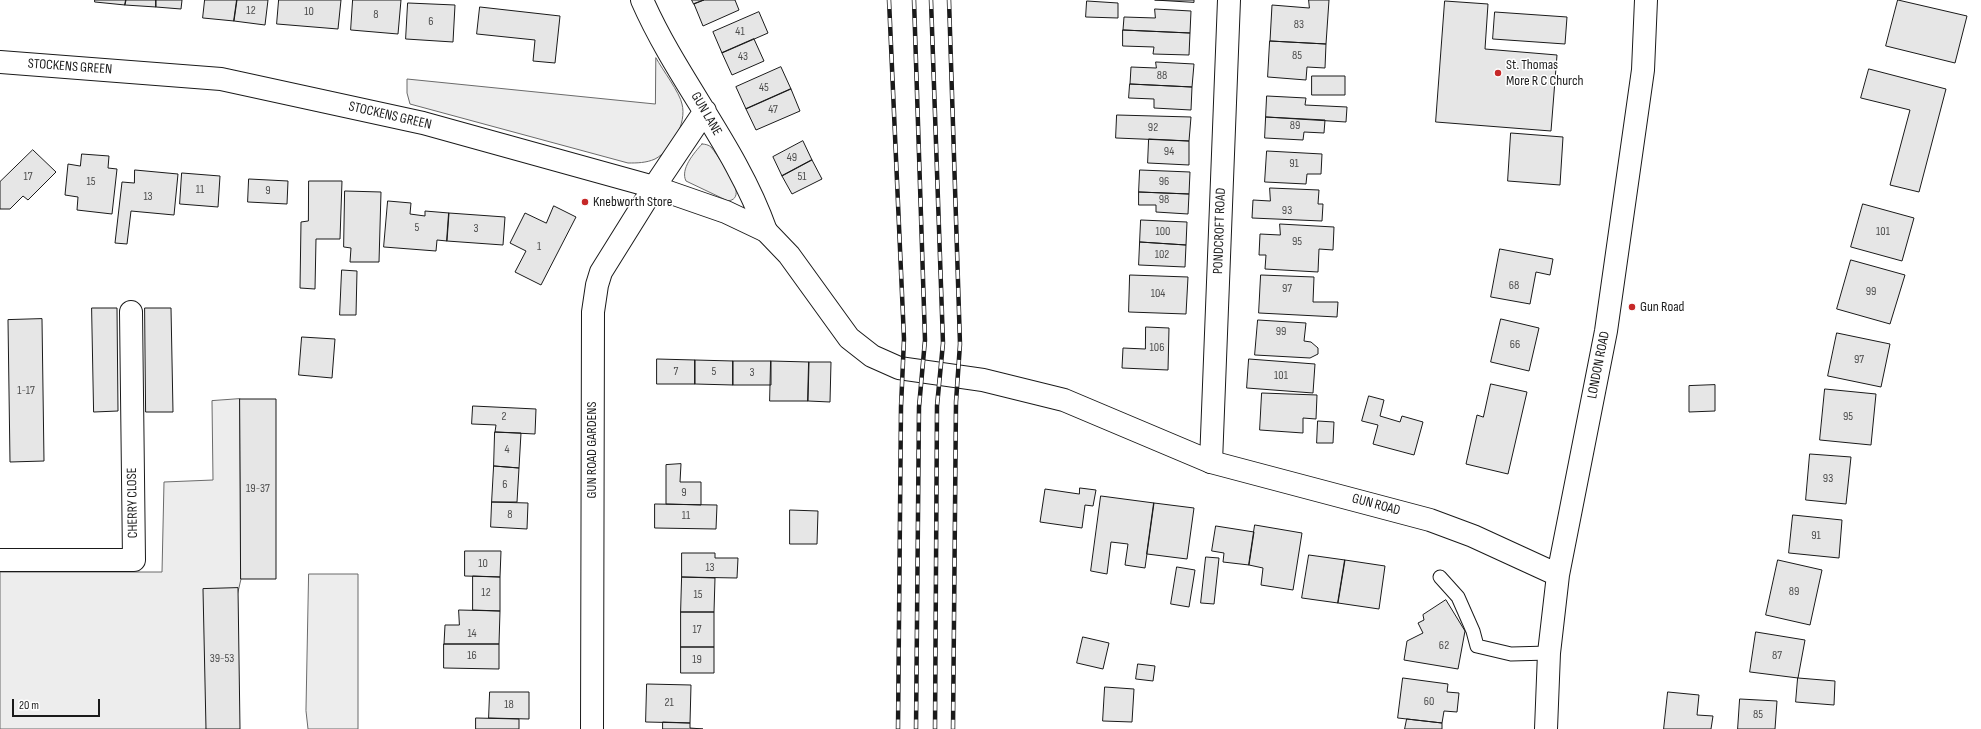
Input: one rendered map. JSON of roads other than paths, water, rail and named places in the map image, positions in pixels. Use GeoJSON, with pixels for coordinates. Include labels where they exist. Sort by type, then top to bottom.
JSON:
{"type":"FeatureCollection","features":[{"type":"Feature","properties":{"kind":"street","name":"GUN LANE"},"geometry":{"type":"LineString","coordinates":[[642,0],[652,24],[705,111],[758,210],[766,231]]}},
{"type":"Feature","properties":{"kind":"street","name":"PONDCROFT ROAD"},"geometry":{"type":"LineString","coordinates":[[1210,462],[1229,0]]}},
{"type":"Feature","properties":{"kind":"street","name":"LONDON ROAD"},"geometry":{"type":"LineString","coordinates":[[1546,729],[1549,653],[1558,575],[1606,331],[1643,70],[1646,0]]}},
{"type":"Feature","properties":{"kind":"street","name":"STOCKENS GREEN"},"geometry":{"type":"LineString","coordinates":[[0,62],[221,79],[423,123],[654,188],[726,212],[766,231]]}},
{"type":"Feature","properties":{"kind":"street","name":"GUN ROAD GARDENS"},"geometry":{"type":"LineString","coordinates":[[592,729],[593,312],[597,285],[601,272],[705,111]]}},
{"type":"Feature","properties":{"kind":"street","name":"GUN ROAD"},"geometry":{"type":"LineString","coordinates":[[766,231],[789,255],[849,338],[886,363],[899,368],[983,380],[1057,398],[1210,462],[1430,520],[1473,536],[1558,575]]}},
{"type":"Feature","properties":{"kind":"street","name":"CHERRY CLOSE"},"geometry":{"type":"LineString","coordinates":[[0,560],[134,560],[131,312]]}},
{"type":"Feature","properties":{"kind":"lane"},"geometry":{"type":"LineString","coordinates":[[1440,577],[1458,598],[1477,646],[1512,654],[1549,653]]}},
{"type":"Feature","properties":{"kind":"railway"},"geometry":{"type":"LineString","coordinates":[[889,0],[904,339],[901,407],[898,729]]}},
{"type":"Feature","properties":{"kind":"railway"},"geometry":{"type":"LineString","coordinates":[[914,0],[925,340],[919,407],[916,729]]}},
{"type":"Feature","properties":{"kind":"railway"},"geometry":{"type":"LineString","coordinates":[[931,0],[943,343],[937,406],[935,729]]}},
{"type":"Feature","properties":{"kind":"railway"},"geometry":{"type":"LineString","coordinates":[[949,0],[960,344],[956,402],[953,729]]}},
{"type":"Feature","properties":{"kind":"place","name":"St. Thomas More R C Church"},"geometry":{"type":"Point","coordinates":[1498,73]}},
{"type":"Feature","properties":{"kind":"place","name":"Knebworth Store"},"geometry":{"type":"Point","coordinates":[585,202]}},
{"type":"Feature","properties":{"kind":"place","name":"Gun Road"},"geometry":{"type":"Point","coordinates":[1632,307]}}]}
